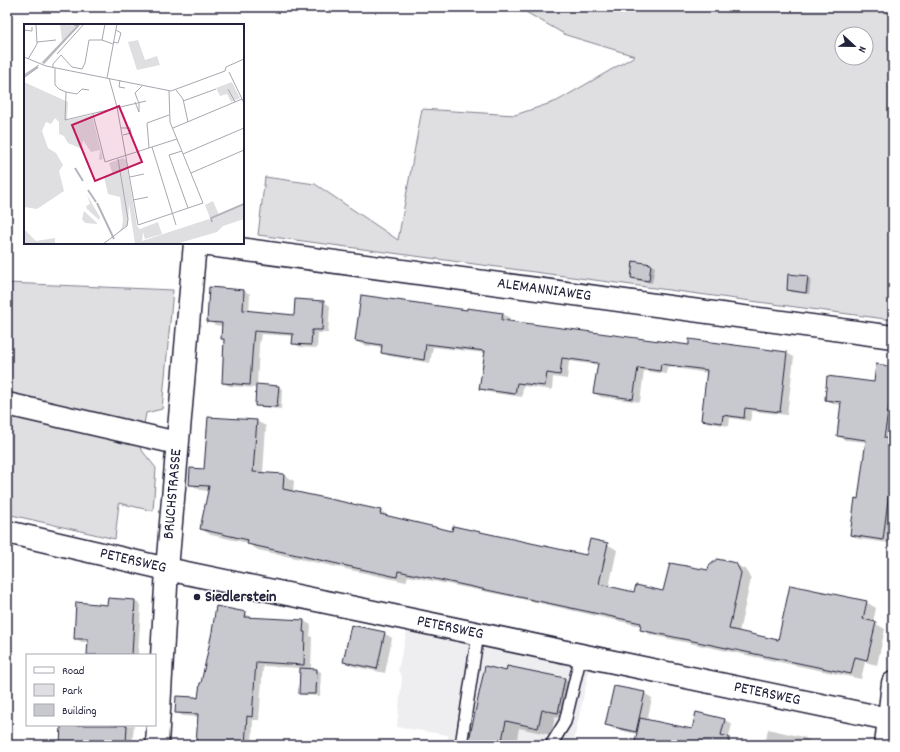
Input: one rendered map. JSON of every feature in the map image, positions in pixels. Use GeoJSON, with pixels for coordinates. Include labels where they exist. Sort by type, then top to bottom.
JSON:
{"type":"FeatureCollection","features":[{"type":"Feature","properties":{"kind":"street","name":"BRUCHSTRASSE"},"geometry":{"type":"LineString","coordinates":[[157,745],[167,569],[195,244]]}},
{"type":"Feature","properties":{"kind":"street","name":"ALEMANNIAWEG"},"geometry":{"type":"LineString","coordinates":[[202,244],[893,337]]}},
{"type":"Feature","properties":{"kind":"street"},"geometry":{"type":"LineString","coordinates":[[7,404],[177,443]]}},
{"type":"Feature","properties":{"kind":"street","name":"PETERSWEG"},"geometry":{"type":"LineString","coordinates":[[7,532],[167,569],[891,720]]}},
{"type":"Feature","properties":{"kind":"street"},"geometry":{"type":"LineString","coordinates":[[886,745],[891,720],[893,683]]}},
{"type":"Feature","properties":{"kind":"lane"},"geometry":{"type":"LineString","coordinates":[[461,745],[478,634]]}},
{"type":"Feature","properties":{"kind":"lane"},"geometry":{"type":"LineString","coordinates":[[551,745],[565,722],[581,656]]}},
{"type":"Feature","properties":{"kind":"shaded area"},"geometry":{"type":"Polygon","coordinates":[[[407,631],[589,670],[573,745],[447,745],[448,735],[397,727],[402,677],[398,670],[407,631]]]}},
{"type":"Feature","properties":{"kind":"green space"},"geometry":{"type":"Polygon","coordinates":[[[517,7],[893,7],[893,320],[258,235],[265,177],[315,184],[398,240],[422,109],[515,115],[557,101],[635,56],[566,35],[517,7]]]}},
{"type":"Feature","properties":{"kind":"green space"},"geometry":{"type":"Polygon","coordinates":[[[7,283],[173,290],[162,409],[146,413],[140,448],[156,468],[153,511],[119,503],[115,539],[7,514],[7,283]]]}},
{"type":"Feature","properties":{"kind":"building"},"geometry":{"type":"Polygon","coordinates":[[[633,261],[651,264],[649,281],[631,278],[633,261]]]}},
{"type":"Feature","properties":{"kind":"building"},"geometry":{"type":"Polygon","coordinates":[[[788,274],[808,276],[806,293],[787,290],[788,274]]]}},
{"type":"Feature","properties":{"kind":"building"},"geometry":{"type":"Polygon","coordinates":[[[209,287],[244,290],[243,310],[294,315],[295,299],[324,301],[322,330],[312,330],[311,345],[292,344],[293,334],[254,331],[250,385],[222,383],[224,339],[221,339],[222,323],[207,322],[209,287]]]}},
{"type":"Feature","properties":{"kind":"building"},"geometry":{"type":"Polygon","coordinates":[[[361,295],[467,310],[467,308],[503,313],[502,320],[689,345],[689,339],[787,352],[780,412],[745,408],[744,418],[723,415],[722,423],[701,420],[707,370],[661,364],[660,371],[638,368],[633,399],[593,393],[598,363],[562,358],[560,375],[547,373],[545,386],[517,383],[515,394],[479,389],[485,351],[426,344],[424,360],[381,353],[382,345],[355,341],[361,295]]]}},
{"type":"Feature","properties":{"kind":"building"},"geometry":{"type":"Polygon","coordinates":[[[876,364],[893,367],[893,395],[891,394],[884,438],[893,439],[893,459],[883,540],[850,535],[855,498],[858,499],[866,440],[837,436],[841,402],[825,400],[827,376],[874,382],[876,364]]]}},
{"type":"Feature","properties":{"kind":"building"},"geometry":{"type":"Polygon","coordinates":[[[256,384],[279,386],[277,407],[255,406],[256,384]]]}},
{"type":"Feature","properties":{"kind":"building"},"geometry":{"type":"Polygon","coordinates":[[[208,417],[257,420],[253,472],[284,474],[283,489],[381,510],[380,514],[452,531],[453,526],[586,555],[590,539],[608,543],[599,584],[634,592],[636,585],[663,591],[670,563],[708,570],[709,566],[717,559],[736,563],[741,573],[729,629],[778,640],[790,585],[867,601],[863,619],[876,622],[867,660],[855,657],[851,674],[640,630],[641,623],[398,571],[397,577],[247,544],[248,540],[200,529],[209,486],[189,485],[190,468],[204,469],[208,417]]]}},
{"type":"Feature","properties":{"kind":"building"},"geometry":{"type":"Polygon","coordinates":[[[108,598],[135,600],[132,654],[87,654],[88,639],[74,639],[76,602],[107,605],[108,598]]]}},
{"type":"Feature","properties":{"kind":"building"},"geometry":{"type":"Polygon","coordinates":[[[216,606],[246,612],[245,617],[304,620],[304,665],[256,662],[252,717],[247,716],[245,745],[196,745],[198,714],[175,713],[176,696],[198,698],[216,606]]]}},
{"type":"Feature","properties":{"kind":"building"},"geometry":{"type":"Polygon","coordinates":[[[351,625],[385,632],[377,669],[343,662],[351,625]]]}},
{"type":"Feature","properties":{"kind":"building"},"geometry":{"type":"Polygon","coordinates":[[[485,666],[506,671],[507,666],[565,678],[558,713],[542,710],[538,728],[506,721],[501,745],[468,745],[485,666]]]}},
{"type":"Feature","properties":{"kind":"building"},"geometry":{"type":"Polygon","coordinates":[[[300,668],[317,669],[316,694],[299,694],[300,668]]]}},
{"type":"Feature","properties":{"kind":"building"},"geometry":{"type":"Polygon","coordinates":[[[614,686],[645,692],[636,732],[605,725],[614,686]]]}},
{"type":"Feature","properties":{"kind":"building"},"geometry":{"type":"Polygon","coordinates":[[[696,712],[725,719],[721,735],[729,737],[729,745],[649,745],[635,742],[640,718],[692,729],[696,712]]]}},
{"type":"Feature","properties":{"kind":"building"},"geometry":{"type":"Polygon","coordinates":[[[61,726],[127,726],[126,745],[60,745],[61,726]]]}},
{"type":"Feature","properties":{"kind":"place","name":"Siedlerstein"},"geometry":{"type":"Point","coordinates":[197,597]}}]}
